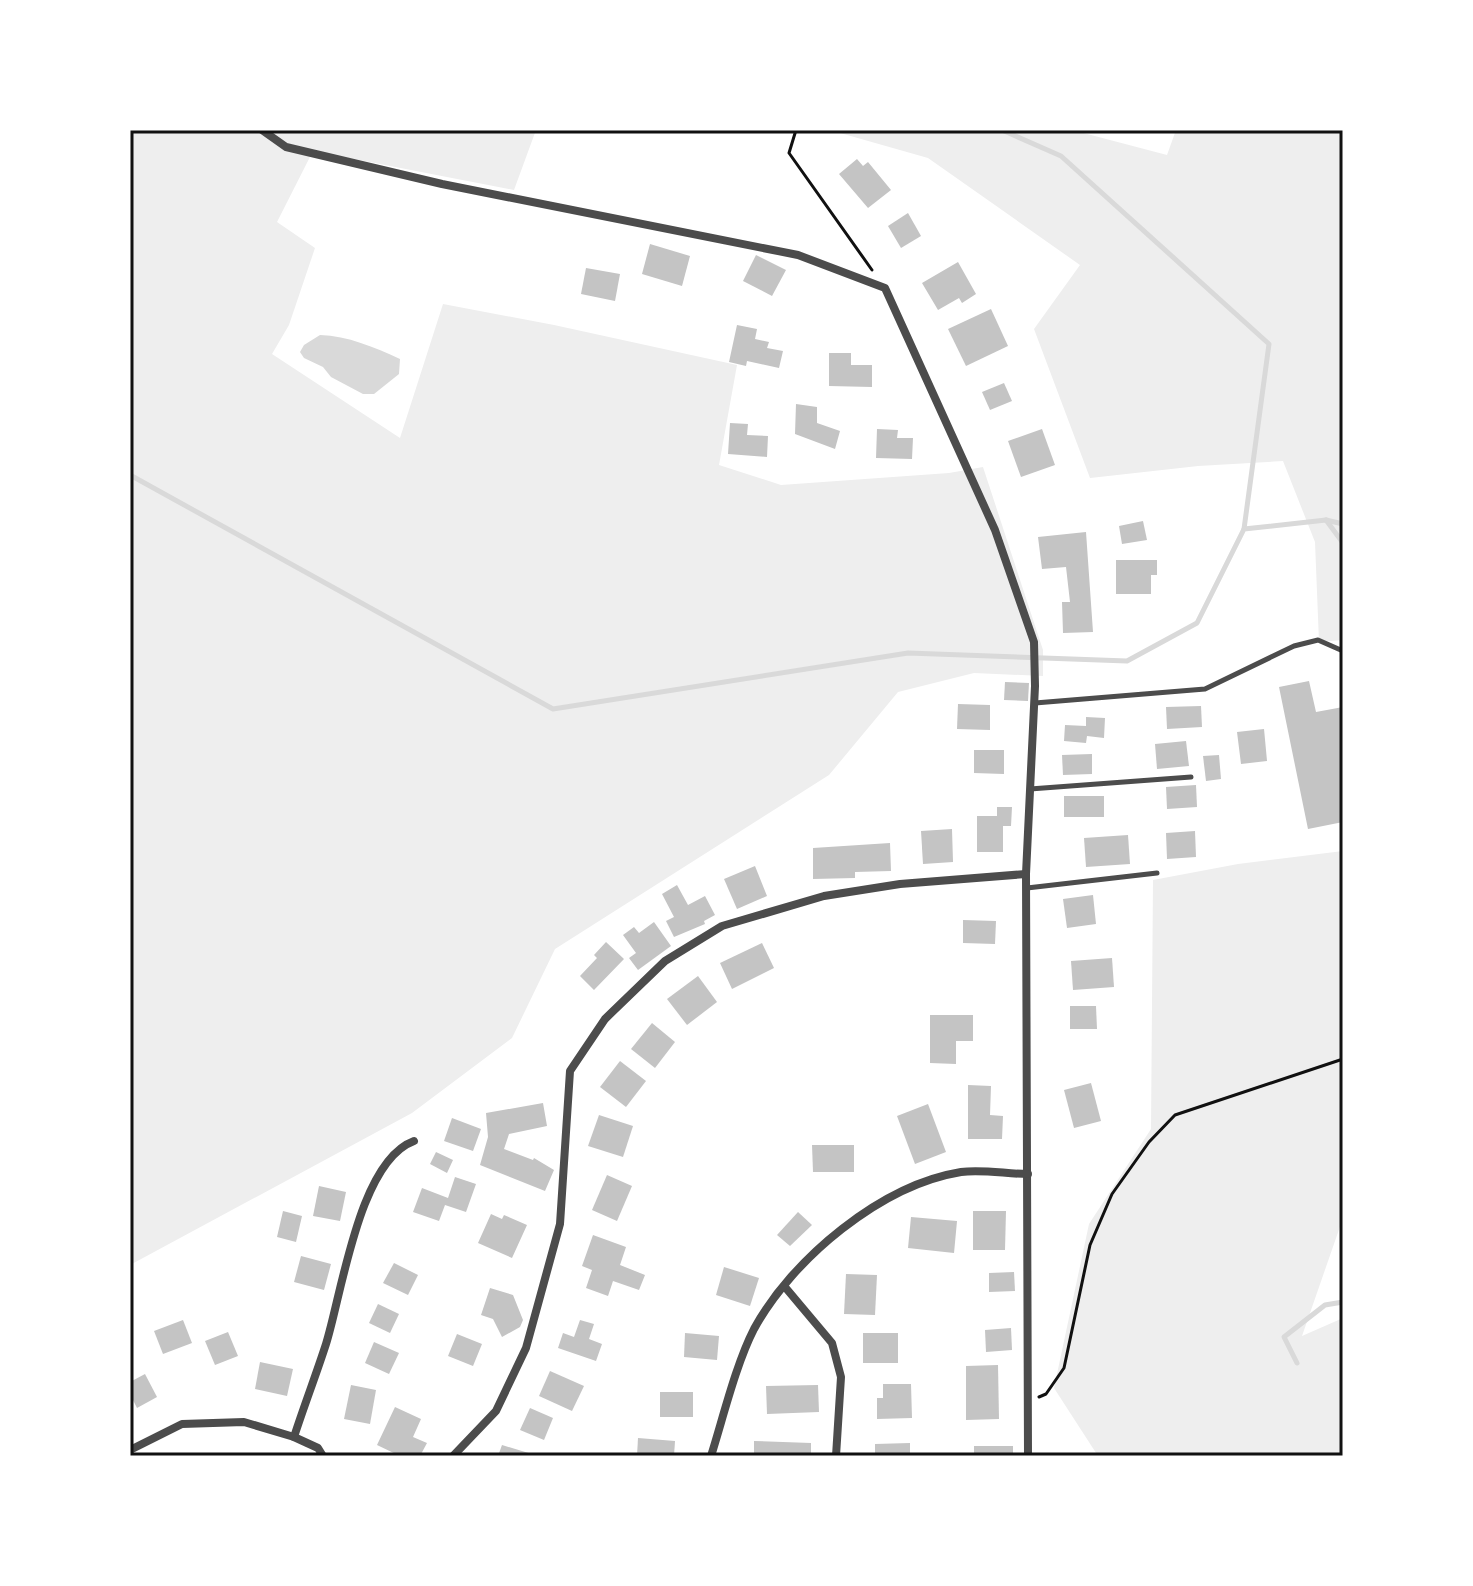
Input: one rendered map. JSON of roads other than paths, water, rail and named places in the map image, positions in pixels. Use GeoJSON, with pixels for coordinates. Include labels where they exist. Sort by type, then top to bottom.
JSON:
{"type":"FeatureCollection","features":[{"type":"Feature","properties":{"kind":"street"},"geometry":{"type":"LineString","coordinates":[[262,130],[286,147],[442,184],[798,255],[885,288],[995,530],[1034,642],[1035,703],[1026,874],[1028,1456]]}},
{"type":"Feature","properties":{"kind":"street"},"geometry":{"type":"LineString","coordinates":[[453,1456],[496,1411],[526,1348],[560,1224],[570,1071],[605,1019],[665,961],[722,926],[824,896],[900,884],[1026,874]]}},
{"type":"Feature","properties":{"kind":"street"},"geometry":{"type":"LineString","coordinates":[[294,1437],[327,1343],[360,1215],[383,1167],[405,1145],[414,1141]]}},
{"type":"Feature","properties":{"kind":"street"},"geometry":{"type":"LineString","coordinates":[[711,1456],[754,1330],[818,1246],[899,1191],[962,1172],[1028,1174]]}},
{"type":"Feature","properties":{"kind":"street"},"geometry":{"type":"LineString","coordinates":[[785,1287],[832,1343],[841,1377],[836,1456]]}},
{"type":"Feature","properties":{"kind":"street"},"geometry":{"type":"LineString","coordinates":[[130,1450],[182,1424],[244,1422],[294,1437],[318,1448],[323,1456]]}},
{"type":"Feature","properties":{"kind":"lane"},"geometry":{"type":"LineString","coordinates":[[1035,703],[1205,689],[1294,646],[1318,640],[1343,651]]}},
{"type":"Feature","properties":{"kind":"lane"},"geometry":{"type":"LineString","coordinates":[[1030,789],[1191,777]]}},
{"type":"Feature","properties":{"kind":"lane"},"geometry":{"type":"LineString","coordinates":[[1027,888],[1157,873]]}},
{"type":"Feature","properties":{"kind":"waterway"},"geometry":{"type":"LineString","coordinates":[[1002,130],[1061,156],[1269,344],[1244,529]]}},
{"type":"Feature","properties":{"kind":"waterway"},"geometry":{"type":"LineString","coordinates":[[130,475],[553,709],[908,653],[1127,661],[1197,623],[1244,529],[1326,520],[1343,524]]}},
{"type":"Feature","properties":{"kind":"waterway"},"geometry":{"type":"LineString","coordinates":[[1326,520],[1343,543]]}},
{"type":"Feature","properties":{"kind":"waterway"},"geometry":{"type":"LineString","coordinates":[[1297,1363],[1284,1337],[1325,1305],[1343,1302]]}}]}
